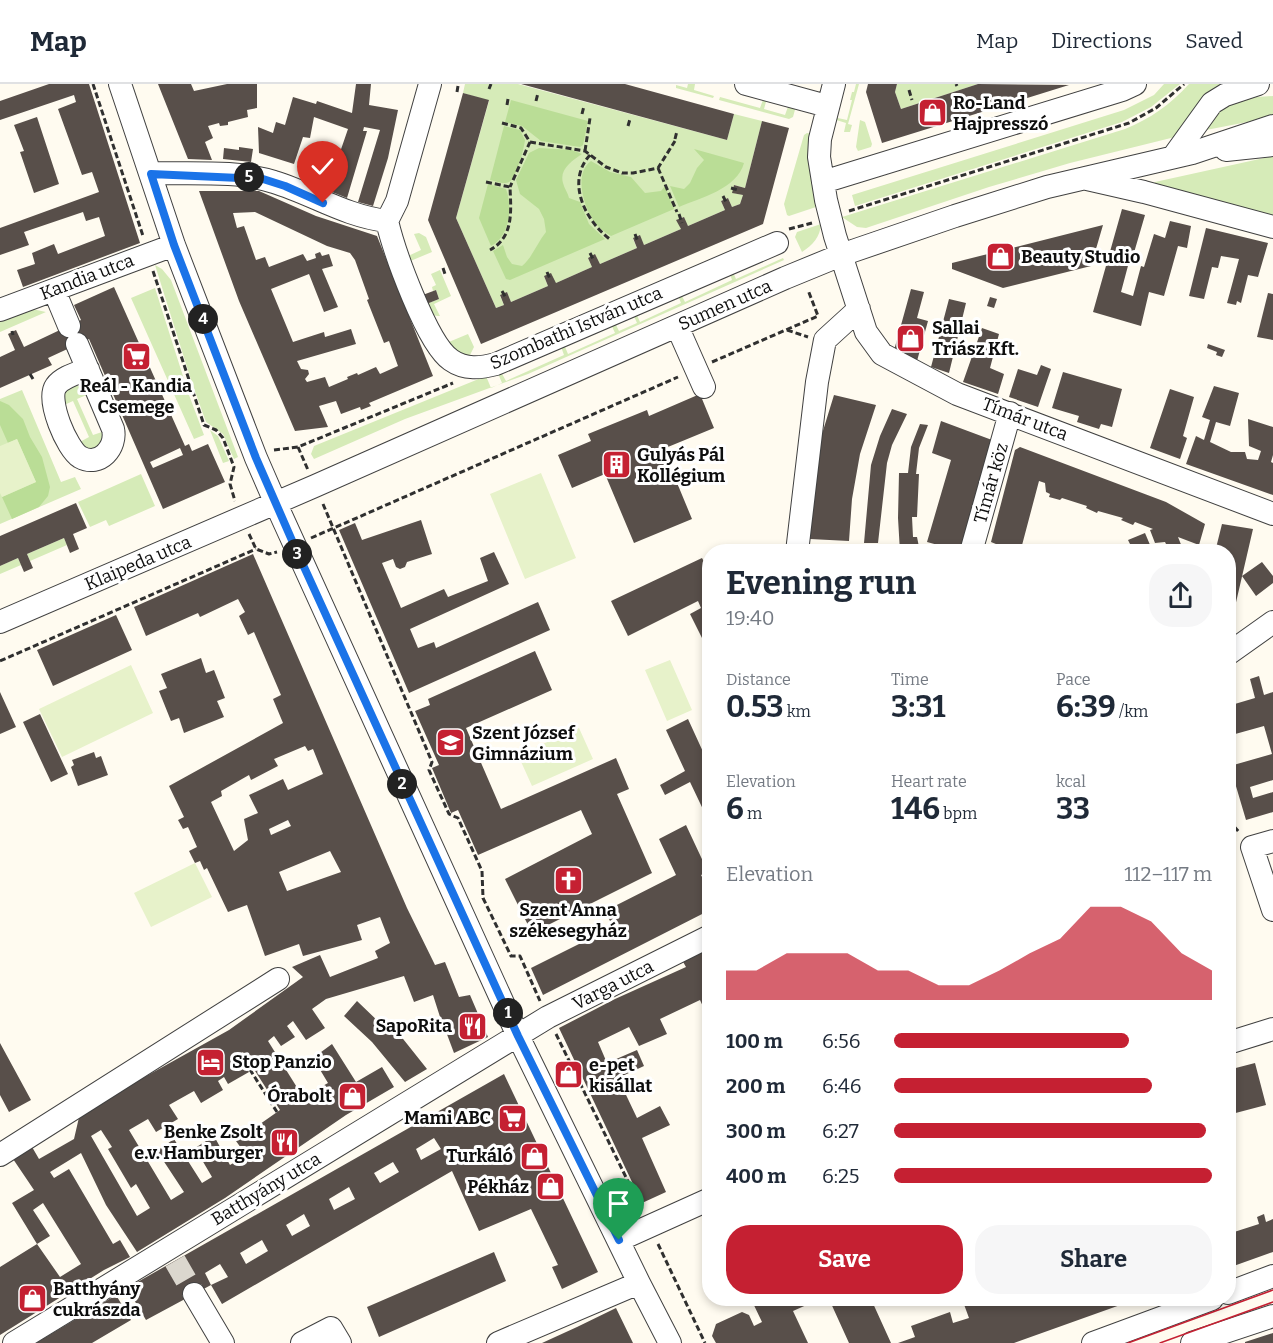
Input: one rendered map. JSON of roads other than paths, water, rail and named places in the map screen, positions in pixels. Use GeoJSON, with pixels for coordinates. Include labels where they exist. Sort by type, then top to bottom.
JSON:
{"type":"FeatureCollection","features":[{"type":"Feature","properties":{"kind":"street"},"geometry":{"type":"LineString","coordinates":[[120,84],[174,245],[276,504],[518,1036],[670,1343]]}},
{"type":"Feature","properties":{"kind":"street"},"geometry":{"type":"LineString","coordinates":[[151,174],[263,179],[334,207],[371,219],[387,221],[397,201],[430,84]]}},
{"type":"Feature","properties":{"kind":"street"},"geometry":{"type":"LineString","coordinates":[[746,84],[828,106]]}},
{"type":"Feature","properties":{"kind":"street","name":"Tímár utca"},"geometry":{"type":"LineString","coordinates":[[834,84],[820,139],[819,157],[823,183],[841,255],[866,332],[882,354],[957,394],[1273,513]]}},
{"type":"Feature","properties":{"kind":"street"},"geometry":{"type":"LineString","coordinates":[[823,183],[1135,84]]}},
{"type":"Feature","properties":{"kind":"street"},"geometry":{"type":"LineString","coordinates":[[1183,155],[1212,104],[1225,95],[1258,84]]}},
{"type":"Feature","properties":{"kind":"street","name":"Sumen utca"},"geometry":{"type":"LineString","coordinates":[[276,504],[841,255],[955,216],[1082,178],[1183,155],[1273,126]]}},
{"type":"Feature","properties":{"kind":"street","name":"Sumen utca"},"geometry":{"type":"LineString","coordinates":[[1183,155],[1273,145]]}},
{"type":"Feature","properties":{"kind":"street"},"geometry":{"type":"LineString","coordinates":[[1082,178],[1144,192],[1273,227]]}},
{"type":"Feature","properties":{"kind":"street","name":"Szombathi István utca"},"geometry":{"type":"LineString","coordinates":[[387,221],[431,337],[440,351],[451,360],[468,367],[496,364],[782,236]]}},
{"type":"Feature","properties":{"kind":"street","name":"Kandia utca"},"geometry":{"type":"LineString","coordinates":[[0,310],[174,245]]}},
{"type":"Feature","properties":{"kind":"street"},"geometry":{"type":"LineString","coordinates":[[54,290],[88,369]]}},
{"type":"Feature","properties":{"kind":"street"},"geometry":{"type":"LineString","coordinates":[[798,544],[817,382],[825,340],[859,309]]}},
{"type":"Feature","properties":{"kind":"street"},"geometry":{"type":"LineString","coordinates":[[677,326],[700,378]]}},
{"type":"Feature","properties":{"kind":"street","name":"Tímár köz"},"geometry":{"type":"LineString","coordinates":[[973,544],[1010,413]]}},
{"type":"Feature","properties":{"kind":"street","name":"Klaipeda utca"},"geometry":{"type":"LineString","coordinates":[[0,622],[276,504]]}},
{"type":"Feature","properties":{"kind":"street"},"geometry":{"type":"LineString","coordinates":[[1236,648],[1273,622]]}},
{"type":"Feature","properties":{"kind":"street"},"geometry":{"type":"LineString","coordinates":[[1262,844],[1273,910]]}},
{"type":"Feature","properties":{"kind":"street","name":"Varga utca"},"geometry":{"type":"LineString","coordinates":[[518,1036],[548,1017],[702,940]]}},
{"type":"Feature","properties":{"kind":"street"},"geometry":{"type":"LineString","coordinates":[[0,1155],[278,979]]}},
{"type":"Feature","properties":{"kind":"street"},"geometry":{"type":"LineString","coordinates":[[1236,1041],[1273,1029]]}},
{"type":"Feature","properties":{"kind":"street","name":"Batthyány utca"},"geometry":{"type":"LineString","coordinates":[[14,1343],[171,1255],[518,1036]]}},
{"type":"Feature","properties":{"kind":"street"},"geometry":{"type":"LineString","coordinates":[[619,1240],[702,1203]]}},
{"type":"Feature","properties":{"kind":"street"},"geometry":{"type":"LineString","coordinates":[[1236,1290],[1273,1276]]}},
{"type":"Feature","properties":{"kind":"street"},"geometry":{"type":"LineString","coordinates":[[498,1343],[639,1283]]}},
{"type":"Feature","properties":{"kind":"street"},"geometry":{"type":"LineString","coordinates":[[194,1294],[223,1343]]}},
{"type":"Feature","properties":{"kind":"street"},"geometry":{"type":"LineString","coordinates":[[1093,1343],[1193,1306]]}},
{"type":"Feature","properties":{"kind":"street"},"geometry":{"type":"LineString","coordinates":[[1192,1343],[1273,1316]]}},
{"type":"Feature","properties":{"kind":"street"},"geometry":{"type":"LineString","coordinates":[[302,1343],[331,1328],[340,1343]]}},
{"type":"Feature","properties":{"kind":"tunnel"},"geometry":{"type":"LineString","coordinates":[[175,1261],[194,1294]]}},
{"type":"Feature","properties":{"kind":"tram line"},"geometry":{"type":"LineString","coordinates":[[1236,1304],[1273,1290]]}},
{"type":"Feature","properties":{"kind":"tram line"},"geometry":{"type":"LineString","coordinates":[[1160,1343],[1273,1302]]}},
{"type":"Feature","properties":{"kind":"tram line"},"geometry":{"type":"LineString","coordinates":[[1128,1343],[1229,1306]]}},
{"type":"Feature","properties":{"kind":"place","name":"Ro-Land Hajpresszó"},"geometry":{"type":"Point","coordinates":[932,113]}},
{"type":"Feature","properties":{"kind":"place","name":"Beauty Studio"},"geometry":{"type":"Point","coordinates":[1000,257]}},
{"type":"Feature","properties":{"kind":"place","name":"Sallai Triász Kft."},"geometry":{"type":"Point","coordinates":[911,338]}},
{"type":"Feature","properties":{"kind":"place","name":"Reál - Kandia Csemege"},"geometry":{"type":"Point","coordinates":[136,357]}},
{"type":"Feature","properties":{"kind":"place","name":"Gulyás Pál Kollégium"},"geometry":{"type":"Point","coordinates":[616,465]}},
{"type":"Feature","properties":{"kind":"place","name":"Szent József Gimnázium"},"geometry":{"type":"Point","coordinates":[451,743]}},
{"type":"Feature","properties":{"kind":"place","name":"Szent Anna székesegyház"},"geometry":{"type":"Point","coordinates":[568,881]}},
{"type":"Feature","properties":{"kind":"place","name":"SapoRita"},"geometry":{"type":"Point","coordinates":[473,1026]}},
{"type":"Feature","properties":{"kind":"place","name":"Stop Panzio"},"geometry":{"type":"Point","coordinates":[211,1062]}},
{"type":"Feature","properties":{"kind":"place","name":"e-pet kisállat"},"geometry":{"type":"Point","coordinates":[568,1075]}},
{"type":"Feature","properties":{"kind":"place","name":"Órabolt"},"geometry":{"type":"Point","coordinates":[353,1096]}},
{"type":"Feature","properties":{"kind":"place","name":"Mami ABC"},"geometry":{"type":"Point","coordinates":[512,1118]}},
{"type":"Feature","properties":{"kind":"place","name":"Benke Zsolt e.v. Hamburger"},"geometry":{"type":"Point","coordinates":[284,1142]}},
{"type":"Feature","properties":{"kind":"place","name":"Turkáló"},"geometry":{"type":"Point","coordinates":[534,1156]}},
{"type":"Feature","properties":{"kind":"place","name":"Pékház"},"geometry":{"type":"Point","coordinates":[550,1187]}},
{"type":"Feature","properties":{"kind":"place","name":"Batthyány cukrászda"},"geometry":{"type":"Point","coordinates":[32,1299]}}]}
